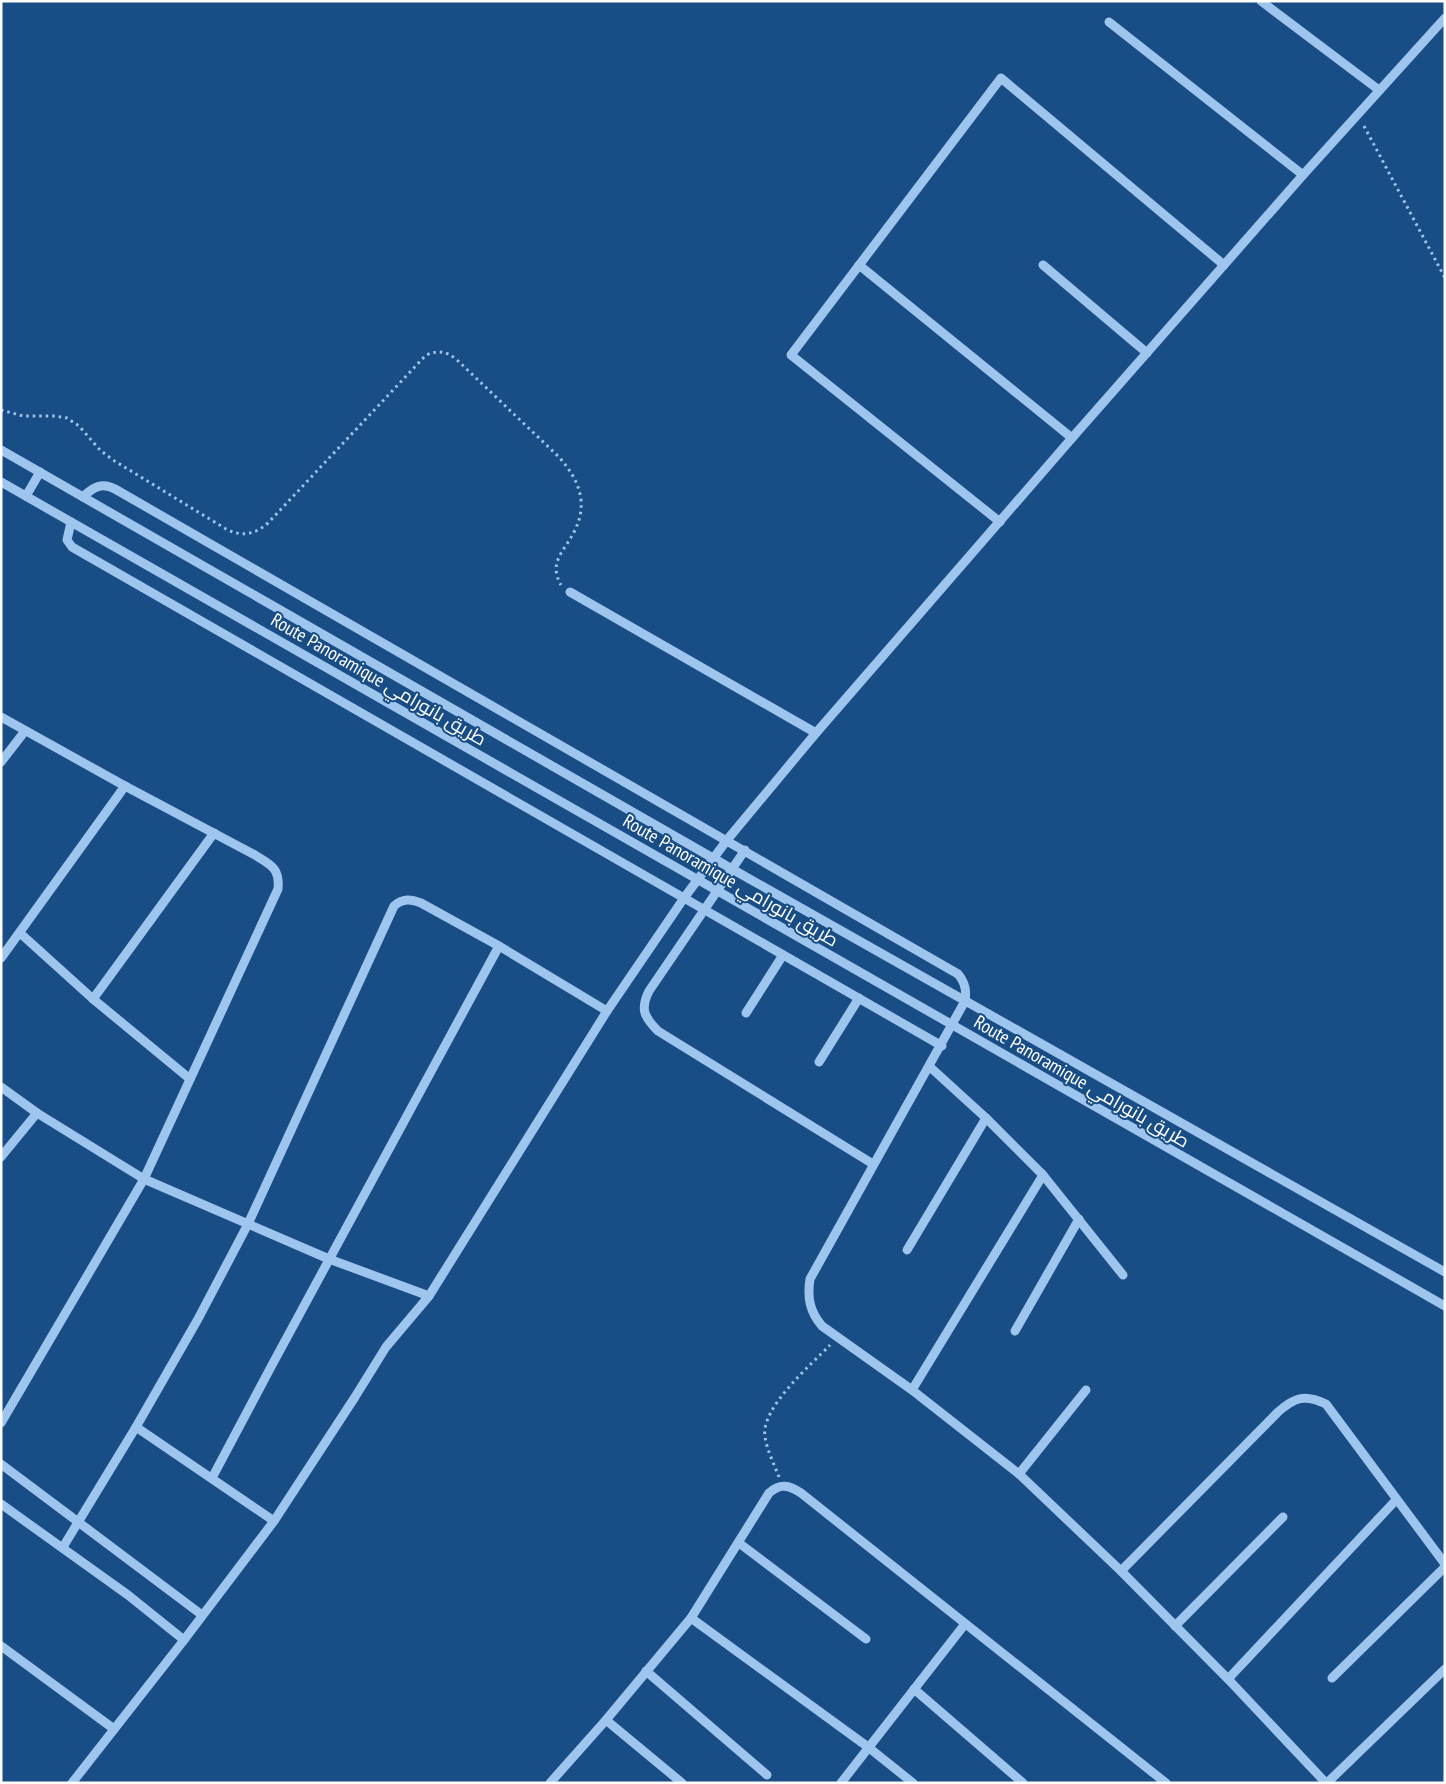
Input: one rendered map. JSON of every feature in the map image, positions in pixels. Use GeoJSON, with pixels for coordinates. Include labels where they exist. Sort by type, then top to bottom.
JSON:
{"type":"FeatureCollection","features":[{"type":"Feature","properties":{"kind":"street"},"geometry":{"type":"LineString","coordinates":[[1261,1],[1378,90]]}},
{"type":"Feature","properties":{"kind":"street"},"geometry":{"type":"LineString","coordinates":[[72,1783],[274,1521],[356,1398],[386,1348],[428,1296],[607,1011],[684,898],[727,840],[816,733],[1072,438],[1378,90],[1445,18]]}},
{"type":"Feature","properties":{"kind":"street"},"geometry":{"type":"LineString","coordinates":[[1109,22],[1303,175]]}},
{"type":"Feature","properties":{"kind":"street"},"geometry":{"type":"LineString","coordinates":[[1000,522],[791,354],[1001,78],[1224,265]]}},
{"type":"Feature","properties":{"kind":"street"},"geometry":{"type":"LineString","coordinates":[[859,265],[1072,438]]}},
{"type":"Feature","properties":{"kind":"street"},"geometry":{"type":"LineString","coordinates":[[1043,265],[1147,353]]}},
{"type":"Feature","properties":{"kind":"street","name":"Route Panoramique طريق بانورامي"},"geometry":{"type":"LineString","coordinates":[[1,450],[732,869],[1445,1272]]}},
{"type":"Feature","properties":{"kind":"street"},"geometry":{"type":"LineString","coordinates":[[26,496],[40,472]]}},
{"type":"Feature","properties":{"kind":"street","name":"Route Panoramique طريق بانورامي"},"geometry":{"type":"LineString","coordinates":[[1,482],[1445,1306]]}},
{"type":"Feature","properties":{"kind":"street"},"geometry":{"type":"LineString","coordinates":[[82,497],[96,486],[103,485],[115,489],[953,970],[962,978],[964,983],[965,1001],[942,1046],[873,1164],[810,1279],[808,1291],[815,1318],[822,1326],[912,1390],[1019,1474],[1121,1571],[1228,1679],[1326,1783],[1445,1669]]}},
{"type":"Feature","properties":{"kind":"street"},"geometry":{"type":"LineString","coordinates":[[70,522],[67,540],[72,547],[942,1046]]}},
{"type":"Feature","properties":{"kind":"street"},"geometry":{"type":"LineString","coordinates":[[570,592],[816,733]]}},
{"type":"Feature","properties":{"kind":"street"},"geometry":{"type":"LineString","coordinates":[[1,717],[255,855],[272,866],[278,874],[279,880],[278,889],[144,1179],[1,1423]]}},
{"type":"Feature","properties":{"kind":"street"},"geometry":{"type":"LineString","coordinates":[[1,762],[25,731]]}},
{"type":"Feature","properties":{"kind":"street"},"geometry":{"type":"LineString","coordinates":[[1,958],[125,786]]}},
{"type":"Feature","properties":{"kind":"street"},"geometry":{"type":"LineString","coordinates":[[93,999],[214,833]]}},
{"type":"Feature","properties":{"kind":"street"},"geometry":{"type":"LineString","coordinates":[[745,850],[646,996],[644,1014],[658,1031],[873,1164]]}},
{"type":"Feature","properties":{"kind":"street"},"geometry":{"type":"LineString","coordinates":[[63,1547],[136,1427],[198,1319],[248,1224],[394,906],[405,900],[421,903],[499,946],[607,1011]]}},
{"type":"Feature","properties":{"kind":"street"},"geometry":{"type":"LineString","coordinates":[[20,933],[93,999],[190,1079]]}},
{"type":"Feature","properties":{"kind":"street"},"geometry":{"type":"LineString","coordinates":[[212,1478],[499,946]]}},
{"type":"Feature","properties":{"kind":"street"},"geometry":{"type":"LineString","coordinates":[[746,1013],[783,955]]}},
{"type":"Feature","properties":{"kind":"street"},"geometry":{"type":"LineString","coordinates":[[819,1062],[858,998]]}},
{"type":"Feature","properties":{"kind":"street"},"geometry":{"type":"LineString","coordinates":[[930,1067],[986,1118],[1043,1175],[1123,1275]]}},
{"type":"Feature","properties":{"kind":"street"},"geometry":{"type":"LineString","coordinates":[[1,1087],[37,1113],[144,1179],[329,1259],[428,1296]]}},
{"type":"Feature","properties":{"kind":"street"},"geometry":{"type":"LineString","coordinates":[[1,1157],[37,1113]]}},
{"type":"Feature","properties":{"kind":"street"},"geometry":{"type":"LineString","coordinates":[[907,1250],[986,1118]]}},
{"type":"Feature","properties":{"kind":"street"},"geometry":{"type":"LineString","coordinates":[[912,1390],[1043,1175]]}},
{"type":"Feature","properties":{"kind":"street"},"geometry":{"type":"LineString","coordinates":[[1014,1331],[1079,1219]]}},
{"type":"Feature","properties":{"kind":"street"},"geometry":{"type":"LineString","coordinates":[[1019,1474],[1086,1390]]}},
{"type":"Feature","properties":{"kind":"street"},"geometry":{"type":"LineString","coordinates":[[1121,1571],[1288,1403],[1300,1398],[1314,1398],[1326,1404],[1445,1566],[1332,1678]]}},
{"type":"Feature","properties":{"kind":"street"},"geometry":{"type":"LineString","coordinates":[[136,1427],[274,1521]]}},
{"type":"Feature","properties":{"kind":"street"},"geometry":{"type":"LineString","coordinates":[[1,1464],[202,1615]]}},
{"type":"Feature","properties":{"kind":"street"},"geometry":{"type":"LineString","coordinates":[[550,1783],[606,1720],[690,1618],[769,1493],[774,1488],[783,1485],[792,1487],[802,1493],[1159,1781]]}},
{"type":"Feature","properties":{"kind":"street"},"geometry":{"type":"LineString","coordinates":[[1228,1679],[1396,1500]]}},
{"type":"Feature","properties":{"kind":"street"},"geometry":{"type":"LineString","coordinates":[[1,1504],[128,1595],[184,1640]]}},
{"type":"Feature","properties":{"kind":"street"},"geometry":{"type":"LineString","coordinates":[[1175,1626],[1284,1517]]}},
{"type":"Feature","properties":{"kind":"street"},"geometry":{"type":"LineString","coordinates":[[739,1543],[866,1639]]}},
{"type":"Feature","properties":{"kind":"street"},"geometry":{"type":"LineString","coordinates":[[690,1618],[913,1783]]}},
{"type":"Feature","properties":{"kind":"street"},"geometry":{"type":"LineString","coordinates":[[841,1783],[965,1624]]}},
{"type":"Feature","properties":{"kind":"street"},"geometry":{"type":"LineString","coordinates":[[2,1647],[114,1729]]}},
{"type":"Feature","properties":{"kind":"street"},"geometry":{"type":"LineString","coordinates":[[646,1671],[768,1775]]}},
{"type":"Feature","properties":{"kind":"street"},"geometry":{"type":"LineString","coordinates":[[914,1689],[1023,1783]]}},
{"type":"Feature","properties":{"kind":"street"},"geometry":{"type":"LineString","coordinates":[[606,1720],[682,1783]]}},
{"type":"Feature","properties":{"kind":"path"},"geometry":{"type":"LineString","coordinates":[[1357,114],[1445,278]]}},
{"type":"Feature","properties":{"kind":"path"},"geometry":{"type":"LineString","coordinates":[[1,410],[23,416],[67,418],[78,426],[100,450],[113,460],[226,529],[236,534],[248,535],[259,531],[268,523],[426,355],[442,351],[450,354],[559,457],[569,468],[578,483],[581,500],[579,517],[575,531],[556,566],[556,576],[561,585],[570,592]]}},
{"type":"Feature","properties":{"kind":"path"},"geometry":{"type":"LineString","coordinates":[[783,1485],[764,1435],[770,1412],[779,1398],[838,1337]]}}]}
